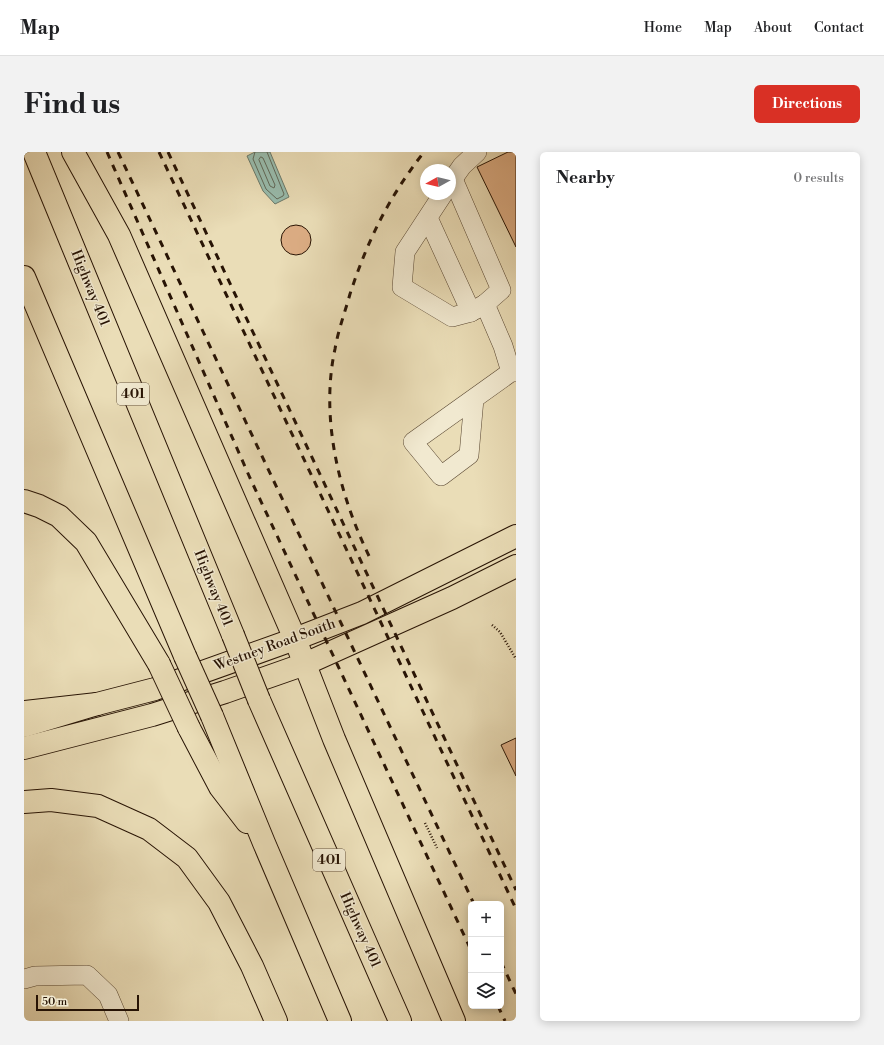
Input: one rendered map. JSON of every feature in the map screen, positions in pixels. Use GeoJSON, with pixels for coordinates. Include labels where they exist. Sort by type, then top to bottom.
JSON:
{"type":"FeatureCollection","features":[{"type":"Feature","properties":{"kind":"main road","name":"Highway 401"},"geometry":{"type":"LineString","coordinates":[[34,152],[259,700],[400,1021]]}},
{"type":"Feature","properties":{"kind":"main road"},"geometry":{"type":"LineString","coordinates":[[73,152],[119,235],[295,639],[334,739],[454,1021]]}},
{"type":"Feature","properties":{"kind":"main road"},"geometry":{"type":"LineString","coordinates":[[24,277],[212,716],[340,1021]]}},
{"type":"Feature","properties":{"kind":"main road"},"geometry":{"type":"LineString","coordinates":[[24,501],[39,506],[59,516],[86,542],[159,664],[189,728],[220,787],[264,843]]}},
{"type":"Feature","properties":{"kind":"main road","name":"Westney Road South"},"geometry":{"type":"LineString","coordinates":[[24,726],[96,704],[155,689],[295,639],[362,613],[516,536]]}},
{"type":"Feature","properties":{"kind":"main road","name":"Westney Road South"},"geometry":{"type":"LineString","coordinates":[[24,748],[159,713],[305,664],[452,598],[516,566]]}},
{"type":"Feature","properties":{"kind":"main road"},"geometry":{"type":"LineString","coordinates":[[24,712],[96,704]]}},
{"type":"Feature","properties":{"kind":"main road"},"geometry":{"type":"LineString","coordinates":[[24,802],[51,800],[98,806],[149,829],[187,858],[219,902],[252,966],[276,1021]]}},
{"type":"Feature","properties":{"kind":"street"},"geometry":{"type":"LineString","coordinates":[[456,175],[462,166],[477,152]]}},
{"type":"Feature","properties":{"kind":"street"},"geometry":{"type":"LineString","coordinates":[[439,200],[405,252],[402,287],[452,317],[478,308],[501,290],[456,199]]}},
{"type":"Feature","properties":{"kind":"street"},"geometry":{"type":"LineString","coordinates":[[428,218],[478,308],[503,346],[514,372],[474,399]]}},
{"type":"Feature","properties":{"kind":"street"},"geometry":{"type":"LineString","coordinates":[[24,979],[35,976],[87,975],[108,995],[119,1021]]}},
{"type":"Feature","properties":{"kind":"path"},"geometry":{"type":"LineString","coordinates":[[492,625],[500,632],[516,659]]}},
{"type":"Feature","properties":{"kind":"path"},"geometry":{"type":"LineString","coordinates":[[425,823],[437,848]]}},
{"type":"Feature","properties":{"kind":"water"},"geometry":{"type":"Polygon","coordinates":[[[255,152],[270,152],[289,197],[275,204],[263,191],[247,156],[255,152]]]}},
{"type":"Feature","properties":{"kind":"building"},"geometry":{"type":"Polygon","coordinates":[[[508,152],[516,152],[516,247],[477,167],[508,152]]]}},
{"type":"Feature","properties":{"kind":"building"},"geometry":{"type":"Polygon","coordinates":[[[296,225],[307,229],[311,240],[307,251],[296,255],[285,251],[281,240],[285,229],[296,225]]]}},
{"type":"Feature","properties":{"kind":"building"},"geometry":{"type":"Polygon","coordinates":[[[516,738],[516,776],[501,745],[516,738]]]}},
{"type":"Feature","properties":{"kind":"railway"},"geometry":{"type":"LineString","coordinates":[[107,152],[250,478],[468,944]]}},
{"type":"Feature","properties":{"kind":"railway"},"geometry":{"type":"LineString","coordinates":[[118,152],[473,901]]}},
{"type":"Feature","properties":{"kind":"railway"},"geometry":{"type":"LineString","coordinates":[[159,152],[516,909]]}},
{"type":"Feature","properties":{"kind":"railway"},"geometry":{"type":"LineString","coordinates":[[168,152],[516,890]]}},
{"type":"Feature","properties":{"kind":"railway"},"geometry":{"type":"LineString","coordinates":[[369,556],[349,507],[335,455],[331,428],[331,375],[340,328],[364,255],[390,202],[400,185],[424,152]]}},
{"type":"Feature","properties":{"kind":"railway"},"geometry":{"type":"LineString","coordinates":[[504,968],[516,994]]}},
{"type":"Feature","properties":{"kind":"railway"},"geometry":{"type":"LineString","coordinates":[[499,1009],[505,1021]]}}]}
